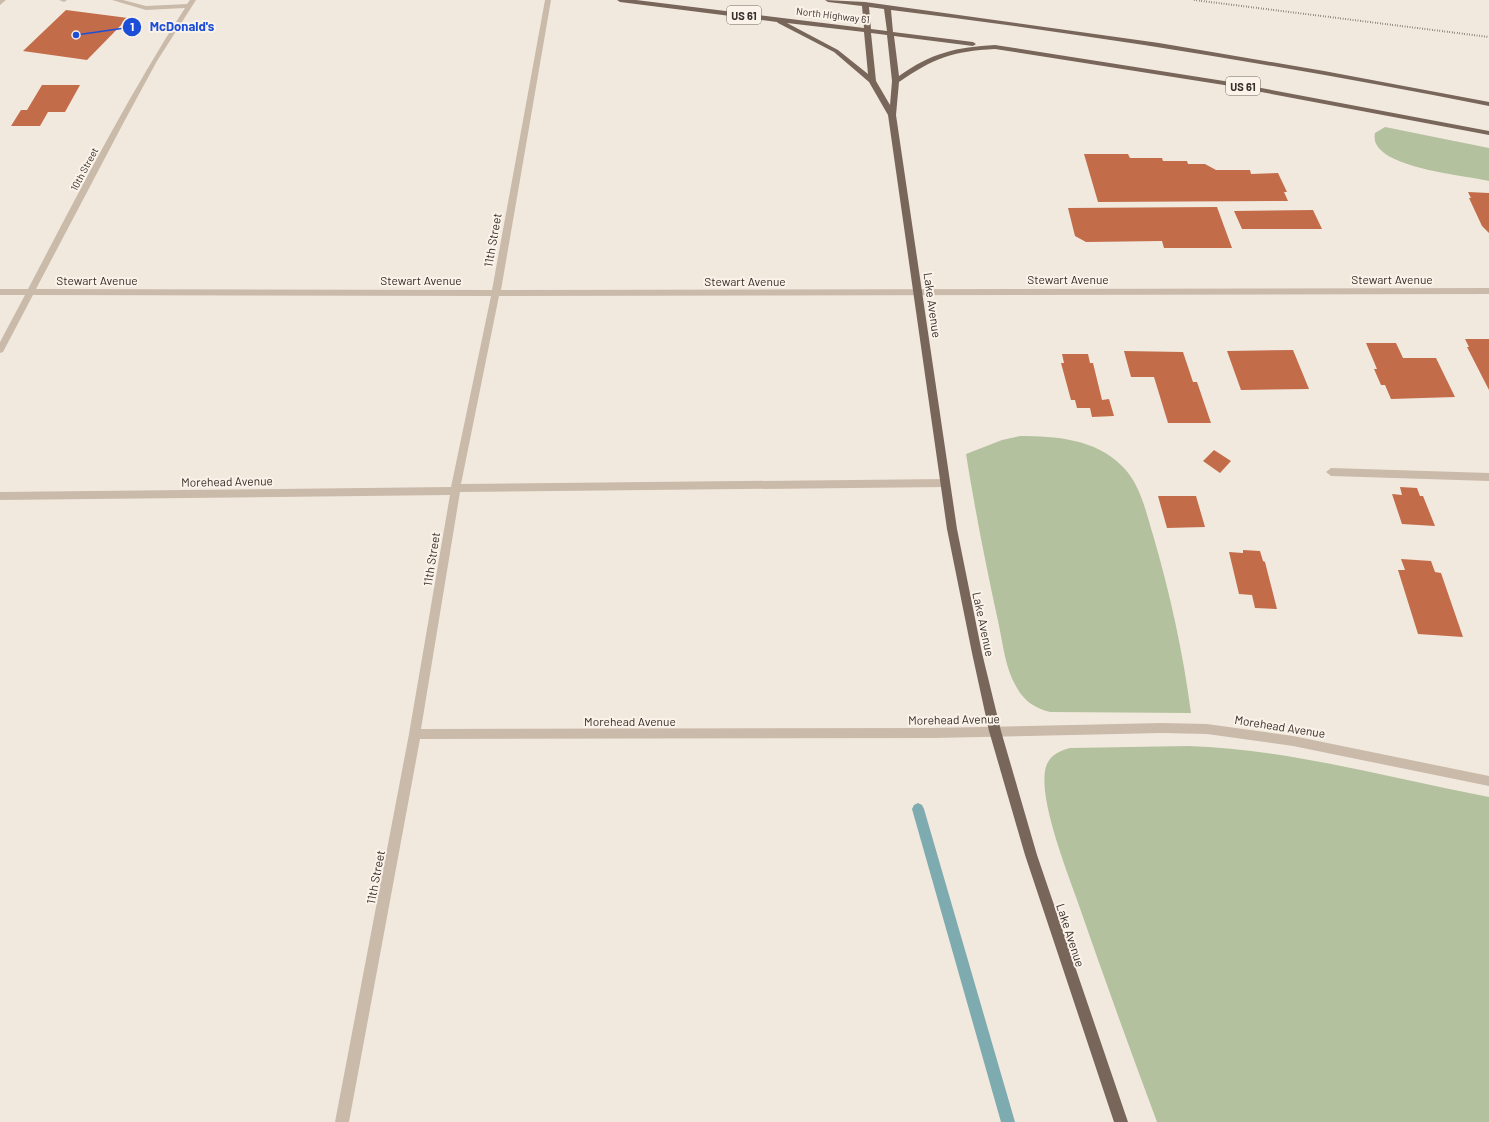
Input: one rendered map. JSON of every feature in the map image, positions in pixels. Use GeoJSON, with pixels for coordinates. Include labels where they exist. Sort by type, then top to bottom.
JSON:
{"type":"FeatureCollection","features":[{"type":"Feature","properties":{"kind":"main road","name":"North Highway 61"},"geometry":{"type":"LineString","coordinates":[[620,0],[995,47]]}},
{"type":"Feature","properties":{"kind":"main road","name":"North Highway 61"},"geometry":{"type":"LineString","coordinates":[[828,0],[865,4]]}},
{"type":"Feature","properties":{"kind":"main road","name":"US 61"},"geometry":{"type":"LineString","coordinates":[[865,4],[1138,42],[1318,72],[1489,104]]}},
{"type":"Feature","properties":{"kind":"main road","name":"Lake Avenue"},"geometry":{"type":"LineString","coordinates":[[865,4],[872,81],[892,115]]}},
{"type":"Feature","properties":{"kind":"main road","name":"Lake Avenue"},"geometry":{"type":"LineString","coordinates":[[887,7],[896,81],[892,115],[945,483],[965,599],[995,732],[1038,877],[1121,1122]]}},
{"type":"Feature","properties":{"kind":"main road"},"geometry":{"type":"LineString","coordinates":[[772,18],[828,46],[872,81]]}},
{"type":"Feature","properties":{"kind":"main road"},"geometry":{"type":"LineString","coordinates":[[896,81],[934,56],[959,50],[995,47]]}},
{"type":"Feature","properties":{"kind":"main road","name":"US 61"},"geometry":{"type":"LineString","coordinates":[[995,47],[1232,84],[1489,134]]}},
{"type":"Feature","properties":{"kind":"street"},"geometry":{"type":"LineString","coordinates":[[0,3],[4,0]]}},
{"type":"Feature","properties":{"kind":"street"},"geometry":{"type":"LineString","coordinates":[[115,0],[146,8],[190,3]]}},
{"type":"Feature","properties":{"kind":"street","name":"11th Street"},"geometry":{"type":"LineString","coordinates":[[342,1122],[415,734],[455,490],[496,292],[548,0]]}},
{"type":"Feature","properties":{"kind":"street","name":"10th Street"},"geometry":{"type":"LineString","coordinates":[[0,350],[121,120],[154,61],[190,3]]}},
{"type":"Feature","properties":{"kind":"street","name":"Stewart Avenue"},"geometry":{"type":"LineString","coordinates":[[0,292],[1489,291]]}},
{"type":"Feature","properties":{"kind":"street"},"geometry":{"type":"LineString","coordinates":[[1331,472],[1489,477]]}},
{"type":"Feature","properties":{"kind":"street","name":"Morehead Avenue"},"geometry":{"type":"LineString","coordinates":[[0,496],[945,483]]}},
{"type":"Feature","properties":{"kind":"street","name":"Morehead Avenue"},"geometry":{"type":"LineString","coordinates":[[415,734],[995,732],[1162,728],[1228,731],[1306,743],[1489,781]]}},
{"type":"Feature","properties":{"kind":"green space"},"geometry":{"type":"Polygon","coordinates":[[[1385,127],[1489,148],[1489,181],[1421,168],[1402,162],[1386,154],[1377,145],[1375,133],[1385,127]]]}},
{"type":"Feature","properties":{"kind":"green space"},"geometry":{"type":"Polygon","coordinates":[[[1020,436],[1061,438],[1088,445],[1100,450],[1112,457],[1122,466],[1138,489],[1145,508],[1165,579],[1180,645],[1191,713],[1050,712],[1031,704],[1023,697],[1017,688],[1010,673],[1005,656],[966,454],[1002,440],[1020,436]]]}},
{"type":"Feature","properties":{"kind":"green space"},"geometry":{"type":"Polygon","coordinates":[[[1188,746],[1226,748],[1302,758],[1489,797],[1489,1122],[1157,1122],[1054,834],[1046,799],[1044,784],[1045,771],[1048,762],[1054,755],[1070,748],[1188,746]]]}},
{"type":"Feature","properties":{"kind":"building"},"geometry":{"type":"Polygon","coordinates":[[[66,10],[128,18],[87,60],[23,51],[66,10]]]}},
{"type":"Feature","properties":{"kind":"building"},"geometry":{"type":"Polygon","coordinates":[[[42,85],[80,85],[65,112],[48,112],[40,126],[11,126],[21,110],[27,110],[42,85]]]}},
{"type":"Feature","properties":{"kind":"building"},"geometry":{"type":"Polygon","coordinates":[[[1084,154],[1128,154],[1130,158],[1162,158],[1163,161],[1187,161],[1188,164],[1205,164],[1216,170],[1250,170],[1251,174],[1278,173],[1287,192],[1284,192],[1288,201],[1098,202],[1084,154]]]}},
{"type":"Feature","properties":{"kind":"building"},"geometry":{"type":"Polygon","coordinates":[[[1468,192],[1489,193],[1489,233],[1482,226],[1469,198],[1471,198],[1468,192]]]}},
{"type":"Feature","properties":{"kind":"building"},"geometry":{"type":"Polygon","coordinates":[[[1217,207],[1232,248],[1164,248],[1162,241],[1086,242],[1075,236],[1068,208],[1217,207]]]}},
{"type":"Feature","properties":{"kind":"building"},"geometry":{"type":"Polygon","coordinates":[[[1313,210],[1322,229],[1242,229],[1234,211],[1313,210]]]}},
{"type":"Feature","properties":{"kind":"building"},"geometry":{"type":"Polygon","coordinates":[[[1465,339],[1489,339],[1489,390],[1467,347],[1469,347],[1465,339]]]}},
{"type":"Feature","properties":{"kind":"building"},"geometry":{"type":"Polygon","coordinates":[[[1366,343],[1396,343],[1403,358],[1436,358],[1455,397],[1391,399],[1385,385],[1381,385],[1374,369],[1377,369],[1366,343]]]}},
{"type":"Feature","properties":{"kind":"building"},"geometry":{"type":"Polygon","coordinates":[[[1293,350],[1309,389],[1241,390],[1227,351],[1293,350]]]}},
{"type":"Feature","properties":{"kind":"building"},"geometry":{"type":"Polygon","coordinates":[[[1124,351],[1183,352],[1193,382],[1197,382],[1211,423],[1168,423],[1154,377],[1131,377],[1124,351]]]}},
{"type":"Feature","properties":{"kind":"building"},"geometry":{"type":"Polygon","coordinates":[[[1062,354],[1088,354],[1090,363],[1093,363],[1102,400],[1109,399],[1114,416],[1092,417],[1090,408],[1077,408],[1075,400],[1071,400],[1061,363],[1064,363],[1062,354]]]}},
{"type":"Feature","properties":{"kind":"building"},"geometry":{"type":"Polygon","coordinates":[[[1214,450],[1231,461],[1220,473],[1203,461],[1214,450]]]}},
{"type":"Feature","properties":{"kind":"building"},"geometry":{"type":"Polygon","coordinates":[[[1400,487],[1417,488],[1420,496],[1423,496],[1435,526],[1402,524],[1392,494],[1402,495],[1400,487]]]}},
{"type":"Feature","properties":{"kind":"building"},"geometry":{"type":"Polygon","coordinates":[[[1158,496],[1196,496],[1205,527],[1167,528],[1158,496]]]}},
{"type":"Feature","properties":{"kind":"building"},"geometry":{"type":"Polygon","coordinates":[[[1243,550],[1260,551],[1263,561],[1265,562],[1277,609],[1255,608],[1252,595],[1239,594],[1229,552],[1243,553],[1243,550]]]}},
{"type":"Feature","properties":{"kind":"building"},"geometry":{"type":"Polygon","coordinates":[[[1401,559],[1431,561],[1435,572],[1441,573],[1463,637],[1418,634],[1398,570],[1405,570],[1401,559]]]}},
{"type":"Feature","properties":{"kind":"waterway"},"geometry":{"type":"LineString","coordinates":[[918,809],[1008,1122]]}},
{"type":"Feature","properties":{"kind":"railway"},"geometry":{"type":"LineString","coordinates":[[1194,0],[1489,37]]}},
{"type":"Feature","properties":{"kind":"place","name":"McDonald's"},"geometry":{"type":"Point","coordinates":[76,35]}}]}
